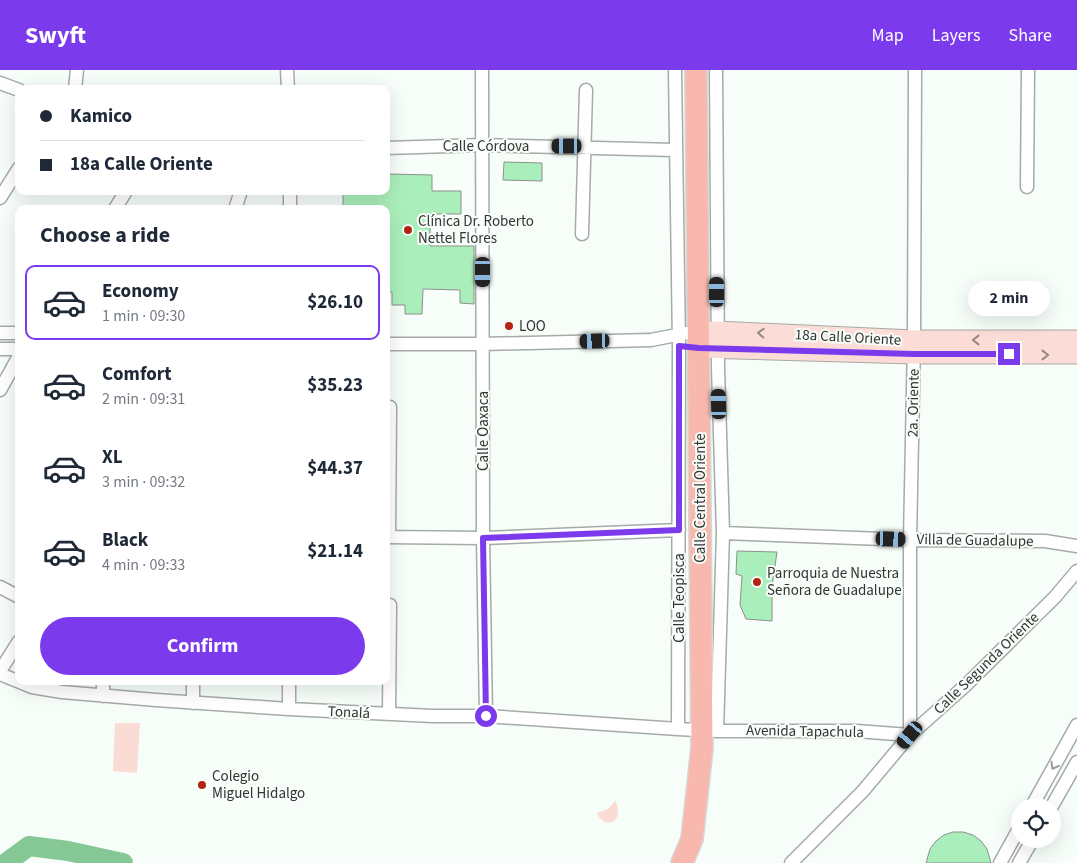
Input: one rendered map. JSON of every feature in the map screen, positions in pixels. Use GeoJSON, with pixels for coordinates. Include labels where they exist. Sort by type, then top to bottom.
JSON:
{"type":"FeatureCollection","features":[{"type":"Feature","properties":{"kind":"main road","name":"Calle Central Oriente"},"geometry":{"type":"LineString","coordinates":[[682,863],[692,838],[702,748],[709,731],[698,340],[696,70]]}},
{"type":"Feature","properties":{"kind":"main road","name":"18a Calle Oriente"},"geometry":{"type":"LineString","coordinates":[[698,340],[1077,354]]}},
{"type":"Feature","properties":{"kind":"main road","name":"18a Calle Oriente"},"geometry":{"type":"LineString","coordinates":[[914,347],[1077,340]]}},
{"type":"Feature","properties":{"kind":"street"},"geometry":{"type":"LineString","coordinates":[[75,85],[77,70]]}},
{"type":"Feature","properties":{"kind":"street"},"geometry":{"type":"LineString","coordinates":[[287,70],[288,85]]}},
{"type":"Feature","properties":{"kind":"street","name":"Calle Oaxaca"},"geometry":{"type":"LineString","coordinates":[[482,70],[483,538],[486,716]]}},
{"type":"Feature","properties":{"kind":"street"},"geometry":{"type":"LineString","coordinates":[[675,70],[675,150],[723,532],[709,731]]}},
{"type":"Feature","properties":{"kind":"street"},"geometry":{"type":"LineString","coordinates":[[698,340],[716,70]]}},
{"type":"Feature","properties":{"kind":"street","name":"2a. Oriente"},"geometry":{"type":"LineString","coordinates":[[910,735],[915,70]]}},
{"type":"Feature","properties":{"kind":"street"},"geometry":{"type":"LineString","coordinates":[[1028,70],[1028,187]]}},
{"type":"Feature","properties":{"kind":"street"},"geometry":{"type":"LineString","coordinates":[[0,83],[15,89]]}},
{"type":"Feature","properties":{"kind":"street"},"geometry":{"type":"LineString","coordinates":[[582,234],[586,90]]}},
{"type":"Feature","properties":{"kind":"street","name":"Calle Córdova"},"geometry":{"type":"LineString","coordinates":[[390,148],[482,145],[584,146],[675,150]]}},
{"type":"Feature","properties":{"kind":"street"},"geometry":{"type":"LineString","coordinates":[[0,198],[15,174]]}},
{"type":"Feature","properties":{"kind":"street"},"geometry":{"type":"LineString","coordinates":[[0,333],[15,333]]}},
{"type":"Feature","properties":{"kind":"street"},"geometry":{"type":"LineString","coordinates":[[390,344],[698,340]]}},
{"type":"Feature","properties":{"kind":"street","name":"Calle Teopisca"},"geometry":{"type":"LineString","coordinates":[[678,729],[679,530],[698,340]]}},
{"type":"Feature","properties":{"kind":"street"},"geometry":{"type":"LineString","coordinates":[[0,349],[15,349]]}},
{"type":"Feature","properties":{"kind":"street"},"geometry":{"type":"LineString","coordinates":[[0,390],[15,363]]}},
{"type":"Feature","properties":{"kind":"street"},"geometry":{"type":"LineString","coordinates":[[390,537],[483,538],[679,530]]}},
{"type":"Feature","properties":{"kind":"street","name":"Villa de Guadalupe"},"geometry":{"type":"LineString","coordinates":[[723,532],[910,540],[1045,541],[1077,546]]}},
{"type":"Feature","properties":{"kind":"street","name":"Calle Segunda Oriente"},"geometry":{"type":"LineString","coordinates":[[791,863],[863,791],[910,735],[966,685],[1055,597],[1077,571]]}},
{"type":"Feature","properties":{"kind":"street"},"geometry":{"type":"LineString","coordinates":[[0,587],[15,596]]}},
{"type":"Feature","properties":{"kind":"street"},"geometry":{"type":"LineString","coordinates":[[0,672],[15,648]]}},
{"type":"Feature","properties":{"kind":"street","name":"Tonalá"},"geometry":{"type":"LineString","coordinates":[[0,672],[15,679]]}},
{"type":"Feature","properties":{"kind":"street","name":"Tonalá"},"geometry":{"type":"LineString","coordinates":[[28,685],[62,692],[193,703],[389,714],[486,716],[709,731]]}},
{"type":"Feature","properties":{"kind":"street"},"geometry":{"type":"LineString","coordinates":[[103,685],[103,696]]}},
{"type":"Feature","properties":{"kind":"street"},"geometry":{"type":"LineString","coordinates":[[193,685],[193,703]]}},
{"type":"Feature","properties":{"kind":"street"},"geometry":{"type":"LineString","coordinates":[[289,685],[289,709]]}},
{"type":"Feature","properties":{"kind":"street"},"geometry":{"type":"LineString","coordinates":[[389,685],[389,714]]}},
{"type":"Feature","properties":{"kind":"street"},"geometry":{"type":"LineString","coordinates":[[1036,798],[1077,725]]}},
{"type":"Feature","properties":{"kind":"street","name":"Avenida Tapachula"},"geometry":{"type":"LineString","coordinates":[[709,731],[856,731],[910,735]]}},
{"type":"Feature","properties":{"kind":"street"},"geometry":{"type":"LineString","coordinates":[[1057,798],[1077,762]]}},
{"type":"Feature","properties":{"kind":"street"},"geometry":{"type":"LineString","coordinates":[[1006,861],[1011,848]]}},
{"type":"Feature","properties":{"kind":"street"},"geometry":{"type":"LineString","coordinates":[[1020,863],[1028,848]]}},
{"type":"Feature","properties":{"kind":"shaded area"},"geometry":{"type":"Polygon","coordinates":[[[115,723],[140,723],[137,773],[113,771],[115,723]]]}},
{"type":"Feature","properties":{"kind":"shaded area"},"geometry":{"type":"Polygon","coordinates":[[[615,801],[618,808],[617,818],[610,823],[605,822],[597,813],[608,809],[615,801]]]}},
{"type":"Feature","properties":{"kind":"building"},"geometry":{"type":"Polygon","coordinates":[[[504,162],[542,163],[542,181],[503,180],[504,162]]]}},
{"type":"Feature","properties":{"kind":"building","name":"Clínica Dr. Roberto Nettel Flores"},"geometry":{"type":"Polygon","coordinates":[[[390,174],[432,175],[432,191],[461,191],[461,214],[430,214],[430,246],[474,246],[474,304],[460,303],[460,290],[423,289],[422,314],[405,314],[405,305],[392,305],[392,292],[390,292],[390,205],[343,205],[343,195],[390,195],[390,174]]]}},
{"type":"Feature","properties":{"kind":"building","name":"Parroquia de Nuestra Señora de Guadalupe"},"geometry":{"type":"Polygon","coordinates":[[[737,551],[777,552],[772,587],[772,621],[746,619],[740,605],[742,576],[736,574],[737,551]]]}},
{"type":"Feature","properties":{"kind":"building"},"geometry":{"type":"Polygon","coordinates":[[[953,832],[973,835],[981,841],[987,849],[991,863],[926,863],[930,849],[936,841],[944,835],[953,832]]]}},
{"type":"Feature","properties":{"kind":"waterway"},"geometry":{"type":"LineString","coordinates":[[6,863],[29,846],[68,851],[123,863]]}},
{"type":"Feature","properties":{"kind":"place","name":"Clínica Dr. Roberto Nettel Flores"},"geometry":{"type":"Point","coordinates":[408,230]}},
{"type":"Feature","properties":{"kind":"place","name":"LOO"},"geometry":{"type":"Point","coordinates":[509,326]}},
{"type":"Feature","properties":{"kind":"place","name":"Parroquia de Nuestra Señora de Guadalupe"},"geometry":{"type":"Point","coordinates":[757,582]}},
{"type":"Feature","properties":{"kind":"place","name":"Colegio Miguel Hidalgo"},"geometry":{"type":"Point","coordinates":[202,785]}},
{"type":"Feature","properties":{"kind":"route"},"geometry":{"type":"LineString","coordinates":[[486,716],[483,538],[679,530],[679,346],[914,354],[1009,354]]}}]}
